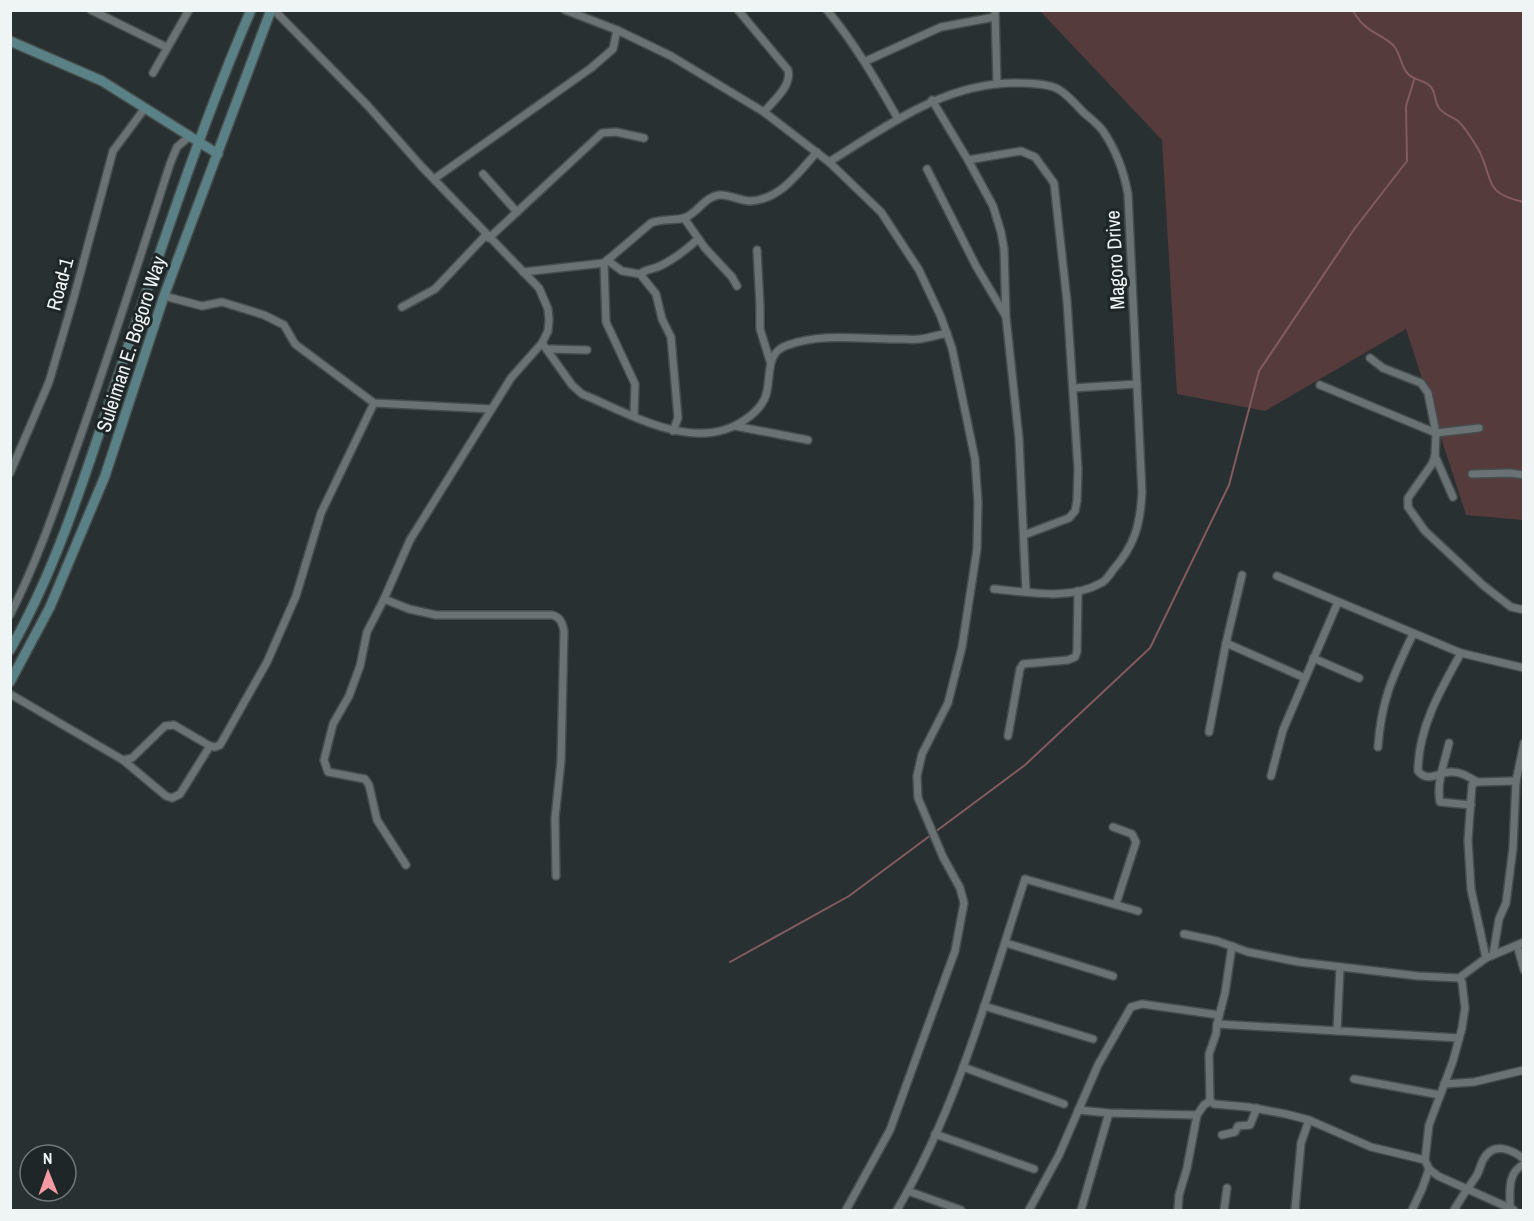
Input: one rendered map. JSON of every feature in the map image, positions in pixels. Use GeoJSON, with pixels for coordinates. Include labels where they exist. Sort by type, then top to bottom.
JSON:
{"type":"FeatureCollection","features":[{"type":"Feature","properties":{"kind":"street"},"geometry":{"type":"LineString","coordinates":[[91,10],[166,47]]}},
{"type":"Feature","properties":{"kind":"street"},"geometry":{"type":"LineString","coordinates":[[153,74],[166,47],[189,10]]}},
{"type":"Feature","properties":{"kind":"street","name":"Suleiman E. Bogoro Way"},"geometry":{"type":"LineString","coordinates":[[10,650],[39,595],[72,514],[194,139],[251,10]]}},
{"type":"Feature","properties":{"kind":"street"},"geometry":{"type":"LineString","coordinates":[[272,10],[368,106],[434,179],[539,288],[548,309],[548,331],[544,346],[515,373],[410,540],[367,632],[360,666],[349,696],[333,724],[324,760],[328,772],[365,779],[369,784],[377,820],[406,865]]}},
{"type":"Feature","properties":{"kind":"street","name":"Suleiman E. Bogoro Way"},"geometry":{"type":"LineString","coordinates":[[10,682],[50,607],[105,476],[164,296],[272,10]]}},
{"type":"Feature","properties":{"kind":"street"},"geometry":{"type":"LineString","coordinates":[[565,10],[617,30],[671,56],[764,112],[829,162],[880,212],[919,270],[947,333],[964,398],[975,459],[977,549],[962,648],[948,703],[922,754],[917,776],[918,798],[943,857],[960,888],[964,903],[955,951],[890,1130],[846,1210]]}},
{"type":"Feature","properties":{"kind":"street"},"geometry":{"type":"LineString","coordinates":[[738,10],[788,70],[787,85],[764,112]]}},
{"type":"Feature","properties":{"kind":"street"},"geometry":{"type":"LineString","coordinates":[[826,10],[866,62],[898,119]]}},
{"type":"Feature","properties":{"kind":"street"},"geometry":{"type":"LineString","coordinates":[[866,62],[941,27],[995,14],[997,84]]}},
{"type":"Feature","properties":{"kind":"street"},"geometry":{"type":"LineString","coordinates":[[434,179],[596,65],[613,49],[617,30]]}},
{"type":"Feature","properties":{"kind":"street"},"geometry":{"type":"LineString","coordinates":[[10,41],[89,74],[218,154]]}},
{"type":"Feature","properties":{"kind":"street","name":"Magoro Drive"},"geometry":{"type":"LineString","coordinates":[[829,162],[932,100],[964,90],[997,84],[1028,83],[1056,88],[1065,93],[1103,131],[1123,168],[1128,194],[1142,493],[1135,538],[1121,561],[1102,583],[1078,591],[1054,594],[994,589]]}},
{"type":"Feature","properties":{"kind":"street"},"geometry":{"type":"LineString","coordinates":[[932,100],[993,206],[1004,249],[1006,317],[1019,439],[1026,592]]}},
{"type":"Feature","properties":{"kind":"street","name":"Road-1"},"geometry":{"type":"LineString","coordinates":[[10,473],[49,382],[113,151],[145,108]]}},
{"type":"Feature","properties":{"kind":"street"},"geometry":{"type":"LineString","coordinates":[[402,307],[435,289],[488,236],[602,134],[616,132],[644,138]]}},
{"type":"Feature","properties":{"kind":"street"},"geometry":{"type":"LineString","coordinates":[[10,615],[54,514],[110,352],[170,164],[177,147],[194,139]]}},
{"type":"Feature","properties":{"kind":"street"},"geometry":{"type":"LineString","coordinates":[[968,160],[1021,151],[1035,157],[1054,183],[1067,301],[1078,469],[1077,501],[1075,511],[1069,518],[1023,535]]}},
{"type":"Feature","properties":{"kind":"street"},"geometry":{"type":"LineString","coordinates":[[523,272],[605,261],[651,223],[657,220],[684,218],[712,197],[720,195],[748,201],[761,199],[782,190],[817,152]]}},
{"type":"Feature","properties":{"kind":"street"},"geometry":{"type":"LineString","coordinates":[[927,169],[976,266],[1006,317]]}},
{"type":"Feature","properties":{"kind":"street"},"geometry":{"type":"LineString","coordinates":[[483,174],[517,212]]}},
{"type":"Feature","properties":{"kind":"street"},"geometry":{"type":"LineString","coordinates":[[684,218],[698,239],[737,286]]}},
{"type":"Feature","properties":{"kind":"street"},"geometry":{"type":"LineString","coordinates":[[640,274],[647,269],[658,268],[671,261],[698,239]]}},
{"type":"Feature","properties":{"kind":"street"},"geometry":{"type":"LineString","coordinates":[[544,346],[576,390],[634,416],[673,431],[693,434],[735,426],[757,410],[767,393],[770,361],[760,329],[757,250]]}},
{"type":"Feature","properties":{"kind":"street"},"geometry":{"type":"LineString","coordinates":[[605,261],[622,271],[640,274],[656,294],[662,319],[671,337],[678,417],[673,431]]}},
{"type":"Feature","properties":{"kind":"street"},"geometry":{"type":"LineString","coordinates":[[605,261],[606,322],[635,384],[634,416]]}},
{"type":"Feature","properties":{"kind":"street"},"geometry":{"type":"LineString","coordinates":[[164,296],[202,306],[222,302],[264,315],[284,325],[295,344],[374,403],[491,410]]}},
{"type":"Feature","properties":{"kind":"street"},"geometry":{"type":"LineString","coordinates":[[770,361],[775,352],[789,344],[824,338],[919,339],[947,333]]}},
{"type":"Feature","properties":{"kind":"street"},"geometry":{"type":"LineString","coordinates":[[544,346],[587,350]]}},
{"type":"Feature","properties":{"kind":"street"},"geometry":{"type":"LineString","coordinates":[[1370,358],[1383,368],[1427,388],[1436,433],[1435,456],[1432,464],[1408,498],[1408,507],[1425,531],[1484,586],[1511,607],[1524,610]]}},
{"type":"Feature","properties":{"kind":"street"},"geometry":{"type":"LineString","coordinates":[[1073,388],[1137,384]]}},
{"type":"Feature","properties":{"kind":"street"},"geometry":{"type":"LineString","coordinates":[[1320,385],[1436,433],[1479,428]]}},
{"type":"Feature","properties":{"kind":"street"},"geometry":{"type":"LineString","coordinates":[[123,760],[132,758],[165,726],[169,725],[174,725],[210,746],[220,745],[267,662],[296,596],[321,513],[374,403]]}},
{"type":"Feature","properties":{"kind":"street"},"geometry":{"type":"LineString","coordinates":[[756,430],[757,410]]}},
{"type":"Feature","properties":{"kind":"street"},"geometry":{"type":"LineString","coordinates":[[735,426],[808,440]]}},
{"type":"Feature","properties":{"kind":"street"},"geometry":{"type":"LineString","coordinates":[[1435,456],[1453,496]]}},
{"type":"Feature","properties":{"kind":"street"},"geometry":{"type":"LineString","coordinates":[[1472,474],[1524,475]]}},
{"type":"Feature","properties":{"kind":"street"},"geometry":{"type":"LineString","coordinates":[[1209,732],[1242,575]]}},
{"type":"Feature","properties":{"kind":"street"},"geometry":{"type":"LineString","coordinates":[[1277,576],[1461,653],[1524,668]]}},
{"type":"Feature","properties":{"kind":"street"},"geometry":{"type":"LineString","coordinates":[[1008,736],[1020,669],[1023,664],[1068,660],[1076,657],[1078,591]]}},
{"type":"Feature","properties":{"kind":"street"},"geometry":{"type":"LineString","coordinates":[[384,599],[409,609],[436,615],[552,615],[561,621],[564,631],[561,760],[555,818],[556,876]]}},
{"type":"Feature","properties":{"kind":"street"},"geometry":{"type":"LineString","coordinates":[[1272,776],[1283,730],[1338,603]]}},
{"type":"Feature","properties":{"kind":"street"},"geometry":{"type":"LineString","coordinates":[[1378,747],[1380,720],[1390,681],[1413,634]]}},
{"type":"Feature","properties":{"kind":"street"},"geometry":{"type":"LineString","coordinates":[[1226,643],[1305,678]]}},
{"type":"Feature","properties":{"kind":"street"},"geometry":{"type":"LineString","coordinates":[[1461,653],[1438,694],[1430,714],[1422,739],[1418,771],[1425,777],[1457,772],[1477,782],[1516,781]]}},
{"type":"Feature","properties":{"kind":"street"},"geometry":{"type":"LineString","coordinates":[[1313,658],[1359,678]]}},
{"type":"Feature","properties":{"kind":"street"},"geometry":{"type":"LineString","coordinates":[[10,694],[123,760],[166,796],[172,798],[177,797],[210,746]]}},
{"type":"Feature","properties":{"kind":"street"},"geometry":{"type":"LineString","coordinates":[[1449,743],[1442,774],[1440,802],[1471,805]]}},
{"type":"Feature","properties":{"kind":"street"},"geometry":{"type":"LineString","coordinates":[[1490,956],[1506,903],[1513,848],[1516,781],[1521,773],[1524,743]]}},
{"type":"Feature","properties":{"kind":"street"},"geometry":{"type":"LineString","coordinates":[[132,758],[132,767]]}},
{"type":"Feature","properties":{"kind":"street"},"geometry":{"type":"LineString","coordinates":[[1477,782],[1472,785],[1468,840],[1471,889],[1490,956]]}},
{"type":"Feature","properties":{"kind":"street"},"geometry":{"type":"LineString","coordinates":[[1113,827],[1132,834],[1136,842],[1116,904]]}},
{"type":"Feature","properties":{"kind":"street"},"geometry":{"type":"LineString","coordinates":[[1513,848],[1524,847]]}},
{"type":"Feature","properties":{"kind":"street"},"geometry":{"type":"LineString","coordinates":[[897,1210],[935,1134],[963,1067],[1006,943],[1025,879],[1138,910]]}},
{"type":"Feature","properties":{"kind":"street"},"geometry":{"type":"LineString","coordinates":[[1184,934],[1275,958],[1438,978],[1459,978],[1490,956],[1520,944],[1524,970]]}},
{"type":"Feature","properties":{"kind":"street"},"geometry":{"type":"LineString","coordinates":[[1006,943],[1113,976]]}},
{"type":"Feature","properties":{"kind":"street"},"geometry":{"type":"LineString","coordinates":[[1210,1101],[1209,1058],[1225,993],[1232,946]]}},
{"type":"Feature","properties":{"kind":"street"},"geometry":{"type":"LineString","coordinates":[[1337,1031],[1340,967]]}},
{"type":"Feature","properties":{"kind":"street"},"geometry":{"type":"LineString","coordinates":[[1412,1210],[1428,1169],[1425,1160],[1429,1125],[1459,1038],[1465,1008],[1462,982],[1459,978]]}},
{"type":"Feature","properties":{"kind":"street"},"geometry":{"type":"LineString","coordinates":[[1029,1210],[1059,1155],[1098,1065],[1131,1007],[1142,1004],[1219,1015]]}},
{"type":"Feature","properties":{"kind":"street"},"geometry":{"type":"LineString","coordinates":[[984,1005],[1093,1039]]}},
{"type":"Feature","properties":{"kind":"street"},"geometry":{"type":"LineString","coordinates":[[1217,1024],[1459,1038]]}},
{"type":"Feature","properties":{"kind":"street"},"geometry":{"type":"LineString","coordinates":[[963,1067],[1064,1104]]}},
{"type":"Feature","properties":{"kind":"street"},"geometry":{"type":"LineString","coordinates":[[1444,1084],[1474,1082],[1524,1070]]}},
{"type":"Feature","properties":{"kind":"street"},"geometry":{"type":"LineString","coordinates":[[1354,1080],[1440,1095]]}},
{"type":"Feature","properties":{"kind":"street"},"geometry":{"type":"LineString","coordinates":[[1210,1101],[1214,1104],[1257,1108],[1309,1120],[1371,1147],[1425,1160]]}},
{"type":"Feature","properties":{"kind":"street"},"geometry":{"type":"LineString","coordinates":[[1178,1210],[1179,1195],[1187,1168],[1197,1115],[1210,1101]]}},
{"type":"Feature","properties":{"kind":"street"},"geometry":{"type":"LineString","coordinates":[[1222,1135],[1235,1132],[1238,1126],[1251,1125],[1257,1108]]}},
{"type":"Feature","properties":{"kind":"street"},"geometry":{"type":"LineString","coordinates":[[1078,1110],[1197,1115]]}},
{"type":"Feature","properties":{"kind":"street"},"geometry":{"type":"LineString","coordinates":[[1081,1210],[1109,1113]]}},
{"type":"Feature","properties":{"kind":"street"},"geometry":{"type":"LineString","coordinates":[[1295,1210],[1301,1143],[1309,1120]]}},
{"type":"Feature","properties":{"kind":"street"},"geometry":{"type":"LineString","coordinates":[[935,1134],[1034,1169]]}},
{"type":"Feature","properties":{"kind":"street"},"geometry":{"type":"LineString","coordinates":[[1454,1210],[1466,1188],[1476,1177],[1484,1158],[1490,1152],[1498,1148],[1513,1150],[1524,1159]]}},
{"type":"Feature","properties":{"kind":"street"},"geometry":{"type":"LineString","coordinates":[[1428,1169],[1438,1176],[1512,1209],[1510,1181],[1515,1170],[1524,1164]]}},
{"type":"Feature","properties":{"kind":"street"},"geometry":{"type":"LineString","coordinates":[[1224,1210],[1227,1188]]}},
{"type":"Feature","properties":{"kind":"street"},"geometry":{"type":"LineString","coordinates":[[908,1191],[961,1210]]}},
{"type":"Feature","properties":{"kind":"shaded area"},"geometry":{"type":"Polygon","coordinates":[[[1040,11],[1523,11],[1523,520],[1466,515],[1406,329],[1265,411],[1177,394],[1162,140],[1040,11]]]}},
{"type":"Feature","properties":{"kind":"waterway"},"geometry":{"type":"LineString","coordinates":[[1352,10],[1367,28],[1394,46],[1408,74],[1429,85],[1433,89],[1439,108],[1463,126],[1477,147],[1495,189],[1501,194],[1524,202]]}},
{"type":"Feature","properties":{"kind":"waterway"},"geometry":{"type":"LineString","coordinates":[[730,962],[849,896],[1025,765],[1150,648],[1229,485],[1259,371],[1355,228],[1407,161],[1406,106],[1414,80]]}}]}
